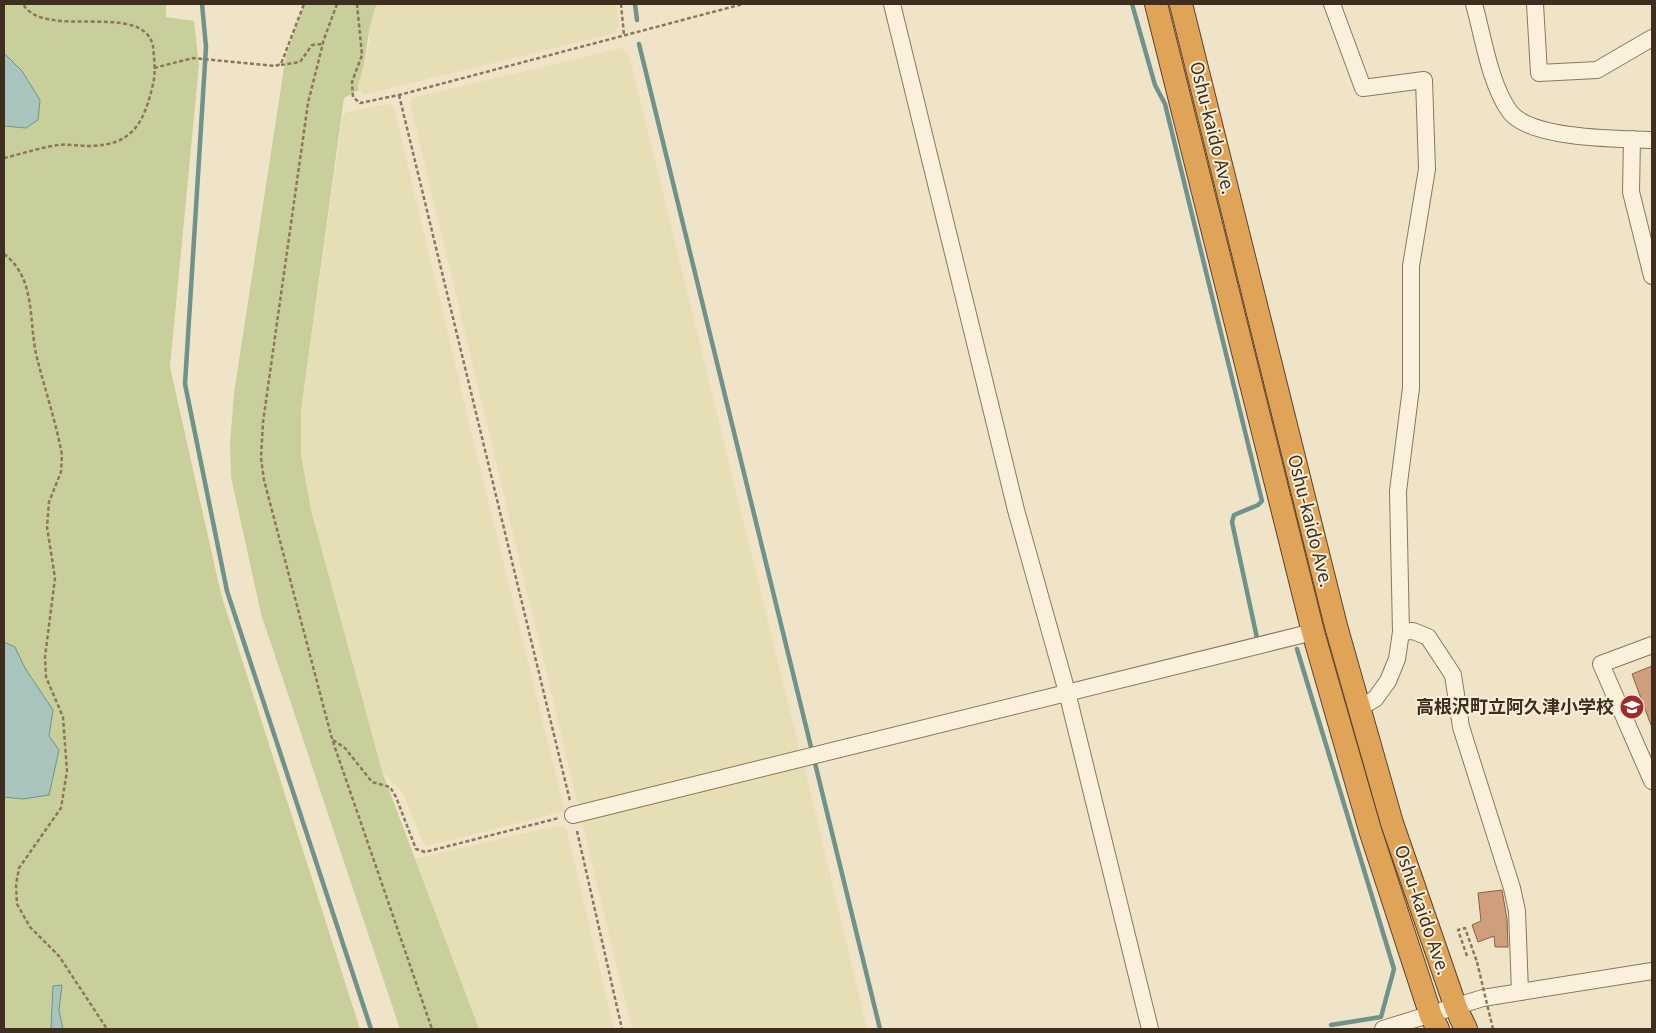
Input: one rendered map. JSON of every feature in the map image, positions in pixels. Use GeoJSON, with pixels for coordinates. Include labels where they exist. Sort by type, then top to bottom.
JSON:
{"type":"FeatureCollection","features":[{"type":"Feature","properties":{"kind":"highway","name":"Oshu-kaido Ave."},"geometry":{"type":"LineString","coordinates":[[1156,4],[1313,632],[1370,830],[1434,1023]]}},
{"type":"Feature","properties":{"kind":"highway","name":"Oshu-kaido Ave."},"geometry":{"type":"LineString","coordinates":[[1181,4],[1336,626],[1392,823],[1456,1008],[1466,1029]]}},
{"type":"Feature","properties":{"kind":"street"},"geometry":{"type":"LineString","coordinates":[[892,4],[1016,510],[1067,692],[1150,1029]]}},
{"type":"Feature","properties":{"kind":"street"},"geometry":{"type":"LineString","coordinates":[[1332,4],[1363,88],[1424,80],[1426,169],[1411,266],[1411,388],[1398,491],[1401,632],[1397,659],[1388,681],[1375,699],[1359,708]]}},
{"type":"Feature","properties":{"kind":"street"},"geometry":{"type":"LineString","coordinates":[[1474,4],[1501,96],[1511,113],[1525,124],[1548,132],[1632,140],[1652,140]]}},
{"type":"Feature","properties":{"kind":"street"},"geometry":{"type":"LineString","coordinates":[[1535,4],[1540,73],[1597,70],[1616,57],[1652,38]]}},
{"type":"Feature","properties":{"kind":"street"},"geometry":{"type":"LineString","coordinates":[[1632,140],[1631,192],[1652,276]]}},
{"type":"Feature","properties":{"kind":"street"},"geometry":{"type":"LineString","coordinates":[[1401,632],[1413,630],[1428,637],[1453,675],[1462,727],[1512,888],[1517,911],[1520,992]]}},
{"type":"Feature","properties":{"kind":"street"},"geometry":{"type":"LineString","coordinates":[[573,815],[1313,632]]}},
{"type":"Feature","properties":{"kind":"street"},"geometry":{"type":"LineString","coordinates":[[1652,645],[1601,664],[1652,781]]}},
{"type":"Feature","properties":{"kind":"street"},"geometry":{"type":"LineString","coordinates":[[1383,1029],[1434,1023],[1456,1008],[1483,998],[1652,971]]}},
{"type":"Feature","properties":{"kind":"path"},"geometry":{"type":"LineString","coordinates":[[24,4],[33,13],[52,14]]}},
{"type":"Feature","properties":{"kind":"path"},"geometry":{"type":"LineString","coordinates":[[277,65],[281,64],[286,55],[304,4]]}},
{"type":"Feature","properties":{"kind":"path"},"geometry":{"type":"LineString","coordinates":[[337,4],[322,44],[308,102],[263,422],[261,458],[264,480],[332,739],[432,1029]]}},
{"type":"Feature","properties":{"kind":"path"},"geometry":{"type":"LineString","coordinates":[[357,4],[362,55],[352,82],[353,97],[360,103],[399,95],[743,4]]}},
{"type":"Feature","properties":{"kind":"path"},"geometry":{"type":"LineString","coordinates":[[620,4],[624,36]]}},
{"type":"Feature","properties":{"kind":"path"},"geometry":{"type":"LineString","coordinates":[[4,158],[61,145],[90,146],[111,144],[128,138],[137,128],[147,108],[154,82],[150,30]]}},
{"type":"Feature","properties":{"kind":"path"},"geometry":{"type":"LineString","coordinates":[[154,68],[193,58],[277,65],[300,62],[312,45],[322,44]]}},
{"type":"Feature","properties":{"kind":"path"},"geometry":{"type":"LineString","coordinates":[[399,95],[573,815],[622,1029]]}},
{"type":"Feature","properties":{"kind":"path"},"geometry":{"type":"LineString","coordinates":[[4,254],[19,269],[30,298],[37,356],[49,395],[62,455],[61,472],[49,502],[47,527],[55,578],[45,657],[46,677],[64,717],[68,771],[60,808],[19,868],[16,885],[17,904],[30,927],[59,956],[108,1029]]}},
{"type":"Feature","properties":{"kind":"path"},"geometry":{"type":"LineString","coordinates":[[332,739],[345,748],[372,782],[390,787],[396,797],[416,849],[425,852],[573,815]]}},
{"type":"Feature","properties":{"kind":"path"},"geometry":{"type":"LineString","coordinates":[[1467,956],[1458,930],[1466,928],[1477,962],[1493,1029]]}},
{"type":"Feature","properties":{"kind":"shaded area"},"geometry":{"type":"Polygon","coordinates":[[[377,4],[616,4],[619,26],[612,34],[363,95],[358,85],[370,41],[370,21],[377,4]]]}},
{"type":"Feature","properties":{"kind":"shaded area"},"geometry":{"type":"Polygon","coordinates":[[[621,48],[629,54],[800,752],[581,804],[577,801],[410,103],[412,98],[621,48]]]}},
{"type":"Feature","properties":{"kind":"shaded area"},"geometry":{"type":"Polygon","coordinates":[[[387,104],[394,107],[480,468],[565,811],[427,846],[422,840],[403,793],[382,771],[311,510],[301,455],[301,410],[343,116],[347,112],[387,104]]]}},
{"type":"Feature","properties":{"kind":"shaded area"},"geometry":{"type":"Polygon","coordinates":[[[804,765],[867,1029],[632,1029],[582,823],[588,817],[804,765]]]}},
{"type":"Feature","properties":{"kind":"shaded area"},"geometry":{"type":"Polygon","coordinates":[[[555,826],[564,826],[567,831],[614,1029],[479,1029],[415,859],[555,826]]]}},
{"type":"Feature","properties":{"kind":"green space"},"geometry":{"type":"Polygon","coordinates":[[[4,4],[166,4],[166,17],[194,21],[199,65],[170,367],[221,594],[360,1029],[4,1029],[4,4]]]}},
{"type":"Feature","properties":{"kind":"green space"},"geometry":{"type":"Polygon","coordinates":[[[304,4],[377,4],[373,14],[364,65],[358,85],[359,90],[344,98],[301,410],[301,455],[311,510],[382,771],[479,1029],[400,1029],[261,614],[231,477],[230,444],[234,393],[286,55],[304,4]]]}},
{"type":"Feature","properties":{"kind":"water"},"geometry":{"type":"Polygon","coordinates":[[[4,53],[22,71],[40,100],[38,120],[26,128],[4,126],[4,53]]]}},
{"type":"Feature","properties":{"kind":"water"},"geometry":{"type":"Polygon","coordinates":[[[4,642],[15,647],[25,668],[53,710],[49,736],[59,750],[49,795],[23,799],[4,797],[4,642]]]}},
{"type":"Feature","properties":{"kind":"water"},"geometry":{"type":"Polygon","coordinates":[[[62,985],[59,1010],[63,1029],[51,1029],[53,986],[62,985]]]}},
{"type":"Feature","properties":{"kind":"building"},"geometry":{"type":"Polygon","coordinates":[[[1652,666],[1652,725],[1651,725],[1632,674],[1652,666]]]}},
{"type":"Feature","properties":{"kind":"building"},"geometry":{"type":"Polygon","coordinates":[[[1502,890],[1507,919],[1508,947],[1495,947],[1494,936],[1478,942],[1472,925],[1481,921],[1478,893],[1502,890]]]}},
{"type":"Feature","properties":{"kind":"waterway"},"geometry":{"type":"LineString","coordinates":[[202,4],[206,47],[185,384],[227,591],[371,1029]]}},
{"type":"Feature","properties":{"kind":"waterway"},"geometry":{"type":"LineString","coordinates":[[635,4],[637,20]]}},
{"type":"Feature","properties":{"kind":"waterway"},"geometry":{"type":"LineString","coordinates":[[1132,4],[1155,85],[1165,104],[1262,501],[1258,505],[1234,515],[1232,522],[1257,638]]}},
{"type":"Feature","properties":{"kind":"waterway"},"geometry":{"type":"LineString","coordinates":[[639,44],[880,1029]]}},
{"type":"Feature","properties":{"kind":"waterway"},"geometry":{"type":"LineString","coordinates":[[1297,649],[1394,969],[1381,1017],[1331,1025]]}},
{"type":"Feature","properties":{"kind":"place","name":"高根沢町立阿久津小学校"},"geometry":{"type":"Point","coordinates":[1632,707]}}]}
